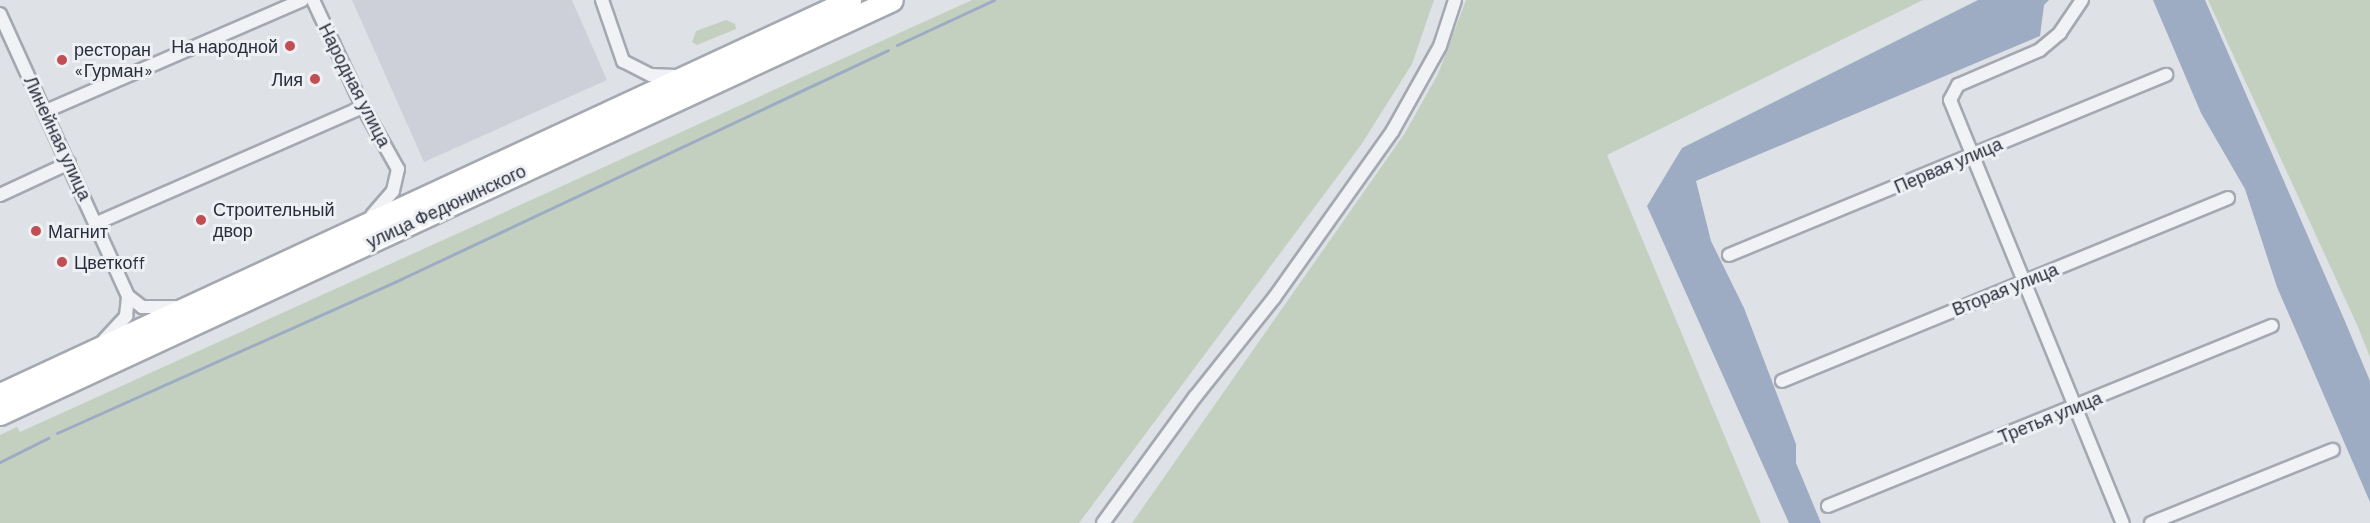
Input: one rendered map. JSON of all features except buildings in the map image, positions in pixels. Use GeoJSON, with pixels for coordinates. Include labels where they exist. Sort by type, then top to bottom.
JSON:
{"type":"FeatureCollection","features":[{"type":"Feature","properties":{"kind":"highway","name":"улица Федюнинского"},"geometry":{"type":"LineString","coordinates":[[0,394],[850,0]]}},
{"type":"Feature","properties":{"kind":"highway","name":"улица Федюнинского"},"geometry":{"type":"LineString","coordinates":[[0,414],[892,0]]}},
{"type":"Feature","properties":{"kind":"street"},"geometry":{"type":"LineString","coordinates":[[46,111],[302,0]]}},
{"type":"Feature","properties":{"kind":"street","name":"Народная улица"},"geometry":{"type":"LineString","coordinates":[[313,0],[363,107],[398,169],[388,199],[349,232]]}},
{"type":"Feature","properties":{"kind":"street"},"geometry":{"type":"LineString","coordinates":[[602,0],[623,61],[651,75],[684,76]]}},
{"type":"Feature","properties":{"kind":"street"},"geometry":{"type":"LineString","coordinates":[[1103,523],[1195,397],[1274,298],[1392,132],[1440,46],[1455,0]]}},
{"type":"Feature","properties":{"kind":"street"},"geometry":{"type":"LineString","coordinates":[[2082,0],[2060,33],[2040,50],[1958,85],[1953,91],[1952,109],[2123,523]]}},
{"type":"Feature","properties":{"kind":"street","name":"Линейная улица"},"geometry":{"type":"LineString","coordinates":[[0,14],[97,223],[128,296]]}},
{"type":"Feature","properties":{"kind":"street","name":"Первая улица"},"geometry":{"type":"LineString","coordinates":[[1729,255],[2166,75]]}},
{"type":"Feature","properties":{"kind":"street"},"geometry":{"type":"LineString","coordinates":[[97,223],[363,107]]}},
{"type":"Feature","properties":{"kind":"street"},"geometry":{"type":"LineString","coordinates":[[0,195],[69,163]]}},
{"type":"Feature","properties":{"kind":"street","name":"Вторая улица"},"geometry":{"type":"LineString","coordinates":[[1782,381],[2228,198]]}},
{"type":"Feature","properties":{"kind":"street"},"geometry":{"type":"LineString","coordinates":[[128,296],[135,303],[152,309],[192,305]]}},
{"type":"Feature","properties":{"kind":"street"},"geometry":{"type":"LineString","coordinates":[[92,351],[124,320],[128,296]]}},
{"type":"Feature","properties":{"kind":"street","name":"Третья улица"},"geometry":{"type":"LineString","coordinates":[[1828,506],[2272,326]]}},
{"type":"Feature","properties":{"kind":"street"},"geometry":{"type":"LineString","coordinates":[[2151,523],[2333,450]]}},
{"type":"Feature","properties":{"kind":"shaded area"},"geometry":{"type":"Polygon","coordinates":[[[352,0],[572,0],[607,80],[424,162],[352,0]]]}},
{"type":"Feature","properties":{"kind":"green space"},"geometry":{"type":"Polygon","coordinates":[[[972,0],[1434,0],[1412,64],[1361,145],[1079,523],[0,523],[0,435],[17,427],[20,432],[972,0]]]}},
{"type":"Feature","properties":{"kind":"green space"},"geometry":{"type":"Polygon","coordinates":[[[1466,0],[1923,0],[1607,155],[1761,523],[1132,523],[1405,133],[1438,74],[1466,0]]]}},
{"type":"Feature","properties":{"kind":"green space"},"geometry":{"type":"Polygon","coordinates":[[[2208,0],[2370,0],[2370,357],[2358,327],[2208,0]]]}},
{"type":"Feature","properties":{"kind":"green space"},"geometry":{"type":"Polygon","coordinates":[[[726,20],[735,24],[736,29],[697,45],[692,42],[696,31],[726,20]]]}},
{"type":"Feature","properties":{"kind":"water"},"geometry":{"type":"Polygon","coordinates":[[[1978,0],[2049,0],[2044,5],[2040,36],[1696,181],[1711,241],[1744,308],[1796,444],[1796,463],[1821,523],[1789,523],[1647,206],[1682,148],[1978,0]]]}},
{"type":"Feature","properties":{"kind":"water"},"geometry":{"type":"Polygon","coordinates":[[[2153,0],[2205,0],[2344,319],[2370,381],[2370,502],[2277,287],[2245,189],[2201,113],[2153,0]]]}},
{"type":"Feature","properties":{"kind":"waterway"},"geometry":{"type":"LineString","coordinates":[[897,45],[994,0]]}},
{"type":"Feature","properties":{"kind":"waterway"},"geometry":{"type":"LineString","coordinates":[[57,433],[401,279],[888,50]]}},
{"type":"Feature","properties":{"kind":"waterway"},"geometry":{"type":"LineString","coordinates":[[0,462],[48,438]]}},
{"type":"Feature","properties":{"kind":"place","name":"На народной"},"geometry":{"type":"Point","coordinates":[290,46]}},
{"type":"Feature","properties":{"kind":"place","name":"ресторан «Гурман»"},"geometry":{"type":"Point","coordinates":[62,60]}},
{"type":"Feature","properties":{"kind":"place","name":"Лия"},"geometry":{"type":"Point","coordinates":[315,79]}},
{"type":"Feature","properties":{"kind":"place","name":"Строительный двор"},"geometry":{"type":"Point","coordinates":[201,220]}},
{"type":"Feature","properties":{"kind":"place","name":"Магнит"},"geometry":{"type":"Point","coordinates":[36,231]}},
{"type":"Feature","properties":{"kind":"place","name":"Цветкоff"},"geometry":{"type":"Point","coordinates":[62,262]}}]}
